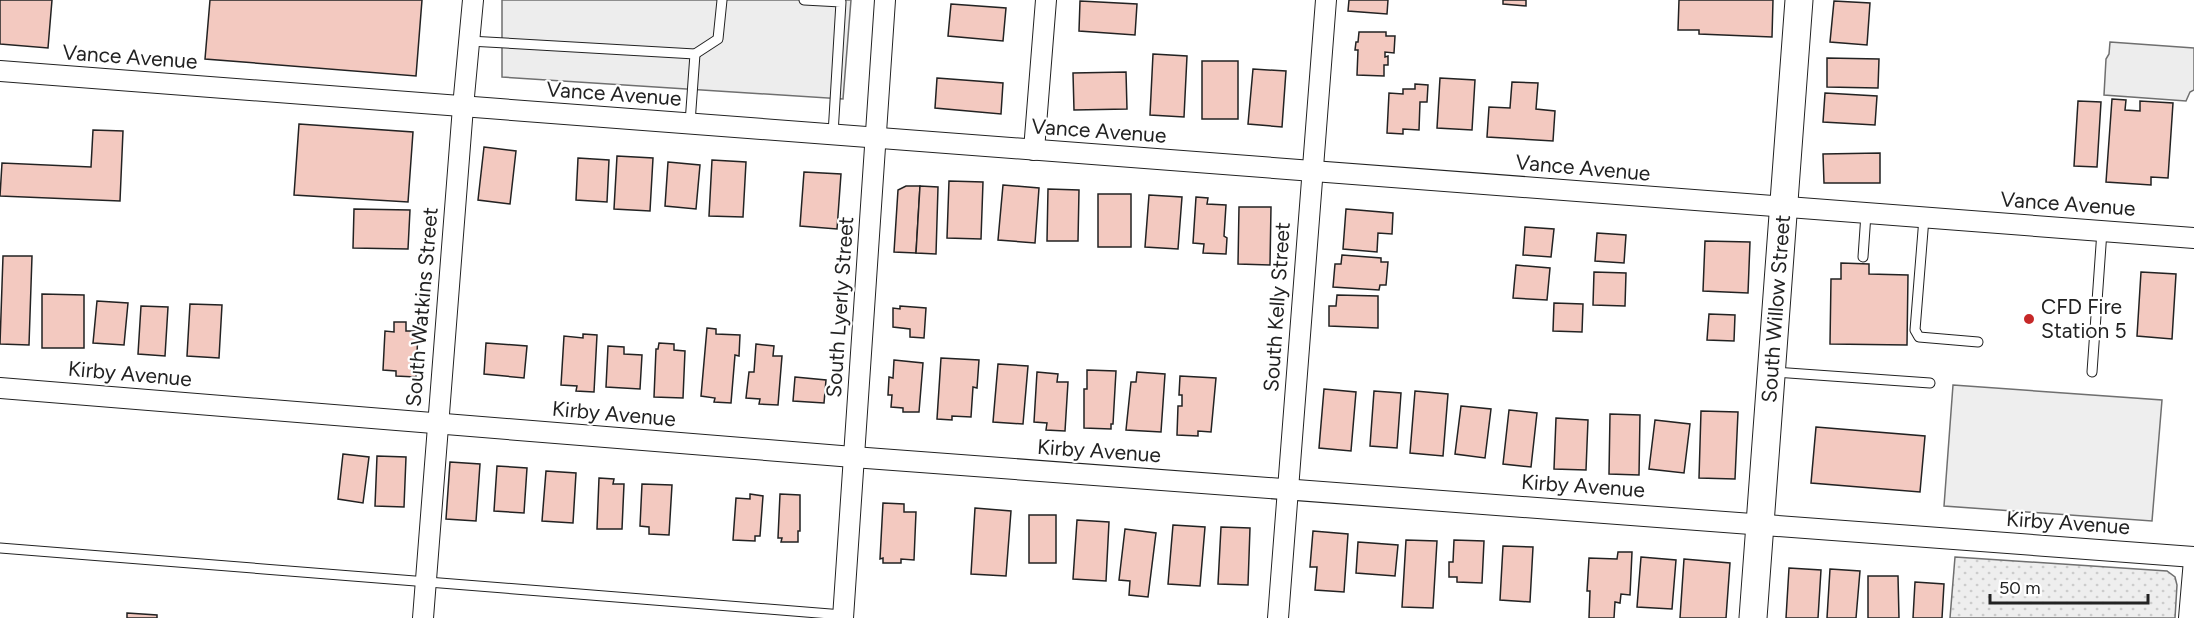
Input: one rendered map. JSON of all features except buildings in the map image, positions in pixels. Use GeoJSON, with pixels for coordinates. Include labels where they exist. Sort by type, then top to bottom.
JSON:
{"type":"FeatureCollection","features":[{"type":"Feature","properties":{"kind":"main road","name":"South Willow Street"},"geometry":{"type":"LineString","coordinates":[[1753,618],[1762,523],[1799,0]]}},
{"type":"Feature","properties":{"kind":"street","name":"South Watkins Street"},"geometry":{"type":"LineString","coordinates":[[423,618],[473,0]]}},
{"type":"Feature","properties":{"kind":"street","name":"South Lyerly Street"},"geometry":{"type":"LineString","coordinates":[[843,617],[885,0]]}},
{"type":"Feature","properties":{"kind":"street"},"geometry":{"type":"LineString","coordinates":[[1035,150],[1046,0]]}},
{"type":"Feature","properties":{"kind":"street","name":"South Kelly Street"},"geometry":{"type":"LineString","coordinates":[[1278,618],[1326,0]]}},
{"type":"Feature","properties":{"kind":"street","name":"Vance Avenue"},"geometry":{"type":"LineString","coordinates":[[0,71],[2194,238]]}},
{"type":"Feature","properties":{"kind":"street","name":"Kirby Avenue"},"geometry":{"type":"LineString","coordinates":[[0,388],[853,457],[1762,523],[2194,558]]}},
{"type":"Feature","properties":{"kind":"street"},"geometry":{"type":"LineString","coordinates":[[2189,618],[2194,558]]}},
{"type":"Feature","properties":{"kind":"lane"},"geometry":{"type":"LineString","coordinates":[[469,41],[695,54],[718,39],[722,0]]}},
{"type":"Feature","properties":{"kind":"lane"},"geometry":{"type":"LineString","coordinates":[[804,0],[841,2],[833,134]]}},
{"type":"Feature","properties":{"kind":"lane"},"geometry":{"type":"LineString","coordinates":[[690,123],[695,54]]}},
{"type":"Feature","properties":{"kind":"lane"},"geometry":{"type":"LineString","coordinates":[[1863,257],[1866,214]]}},
{"type":"Feature","properties":{"kind":"lane"},"geometry":{"type":"LineString","coordinates":[[1924,218],[1915,330],[1919,337],[1978,342]]}},
{"type":"Feature","properties":{"kind":"lane"},"geometry":{"type":"LineString","coordinates":[[2092,372],[2102,231]]}},
{"type":"Feature","properties":{"kind":"lane"},"geometry":{"type":"LineString","coordinates":[[1772,372],[1930,383]]}},
{"type":"Feature","properties":{"kind":"lane"},"geometry":{"type":"LineString","coordinates":[[0,548],[843,617]]}},
{"type":"Feature","properties":{"kind":"shaded area"},"geometry":{"type":"Polygon","coordinates":[[[502,0],[851,0],[843,99],[502,77],[502,0]]]}},
{"type":"Feature","properties":{"kind":"shaded area"},"geometry":{"type":"Polygon","coordinates":[[[2110,42],[2194,48],[2194,90],[2190,92],[2186,101],[2104,95],[2106,59],[2110,42]]]}},
{"type":"Feature","properties":{"kind":"shaded area"},"geometry":{"type":"Polygon","coordinates":[[[1953,385],[2162,400],[2152,521],[1944,506],[1953,385]]]}},
{"type":"Feature","properties":{"kind":"shaded area"},"geometry":{"type":"Polygon","coordinates":[[[1955,557],[2167,571],[2175,577],[2177,585],[2175,618],[1950,618],[1955,557]]]}},
{"type":"Feature","properties":{"kind":"place","name":"CFD Fire Station 5"},"geometry":{"type":"Point","coordinates":[2029,319]}}]}
